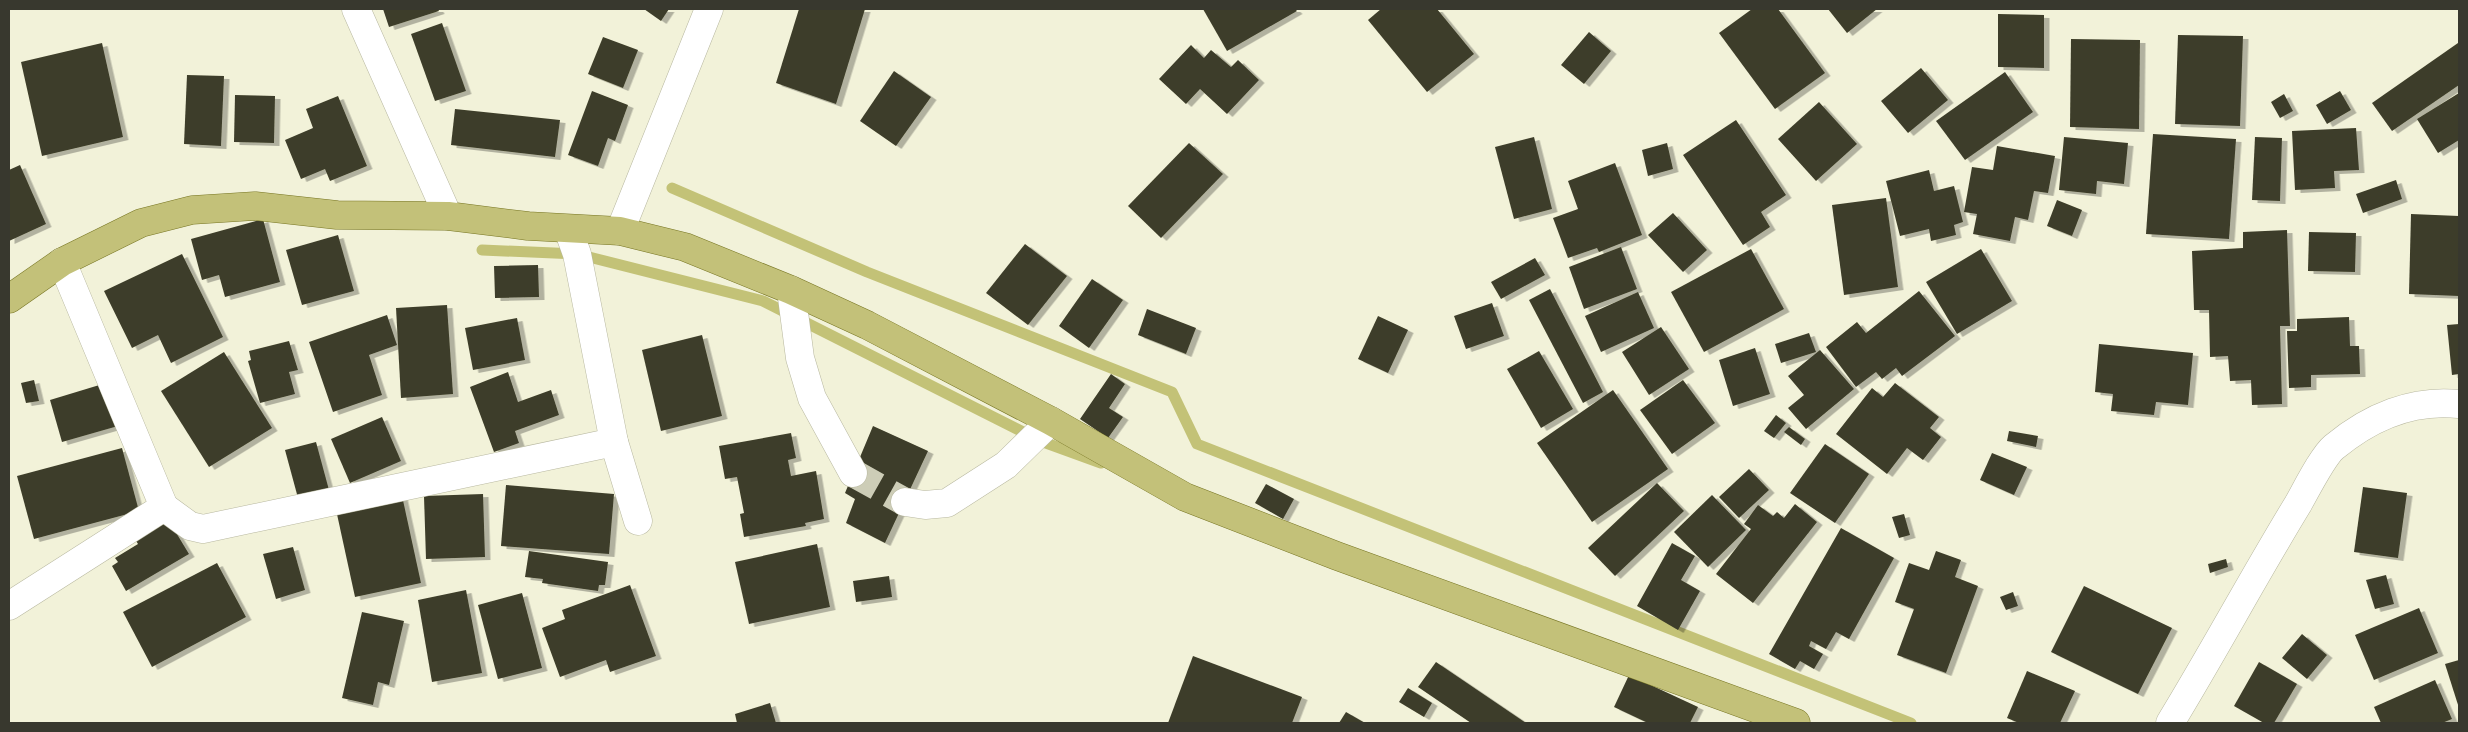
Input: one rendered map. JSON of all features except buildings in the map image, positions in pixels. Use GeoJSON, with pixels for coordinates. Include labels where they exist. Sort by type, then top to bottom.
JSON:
{"type":"FeatureCollection","features":[{"type":"Feature","properties":{"kind":"main road"},"geometry":{"type":"LineString","coordinates":[[9,299],[62,262],[141,223],[192,210],[255,206],[337,215],[448,216],[528,226],[620,231],[685,247],[790,290],[866,325],[1050,421],[1185,496],[1337,556],[1796,723]]}},
{"type":"Feature","properties":{"kind":"street"},"geometry":{"type":"LineString","coordinates":[[356,9],[448,216]]}},
{"type":"Feature","properties":{"kind":"street"},"geometry":{"type":"LineString","coordinates":[[620,231],[709,9]]}},
{"type":"Feature","properties":{"kind":"street"},"geometry":{"type":"LineString","coordinates":[[568,229],[577,254],[614,442],[638,521]]}},
{"type":"Feature","properties":{"kind":"street"},"geometry":{"type":"LineString","coordinates":[[62,262],[164,507],[190,526],[203,529],[614,442]]}},
{"type":"Feature","properties":{"kind":"street"},"geometry":{"type":"LineString","coordinates":[[790,290],[800,358],[812,398],[853,473]]}},
{"type":"Feature","properties":{"kind":"street"},"geometry":{"type":"LineString","coordinates":[[2170,723],[2230,623],[2280,533],[2333,448],[2373,420],[2404,408],[2437,402],[2459,404]]}},
{"type":"Feature","properties":{"kind":"street"},"geometry":{"type":"LineString","coordinates":[[905,502],[925,505],[947,503],[1006,465],[1050,421]]}},
{"type":"Feature","properties":{"kind":"street"},"geometry":{"type":"LineString","coordinates":[[9,606],[164,507]]}},
{"type":"Feature","properties":{"kind":"waterway"},"geometry":{"type":"LineString","coordinates":[[672,188],[867,272],[1172,392],[1197,444],[1911,723]]}},
{"type":"Feature","properties":{"kind":"waterway"},"geometry":{"type":"LineString","coordinates":[[482,250],[577,254],[763,301],[1023,432]]}},
{"type":"Feature","properties":{"kind":"waterway"},"geometry":{"type":"LineString","coordinates":[[1046,443],[1101,463]]}},
{"type":"Feature","properties":{"kind":"tunnel"},"geometry":{"type":"LineString","coordinates":[[853,473],[905,502]]}}]}
